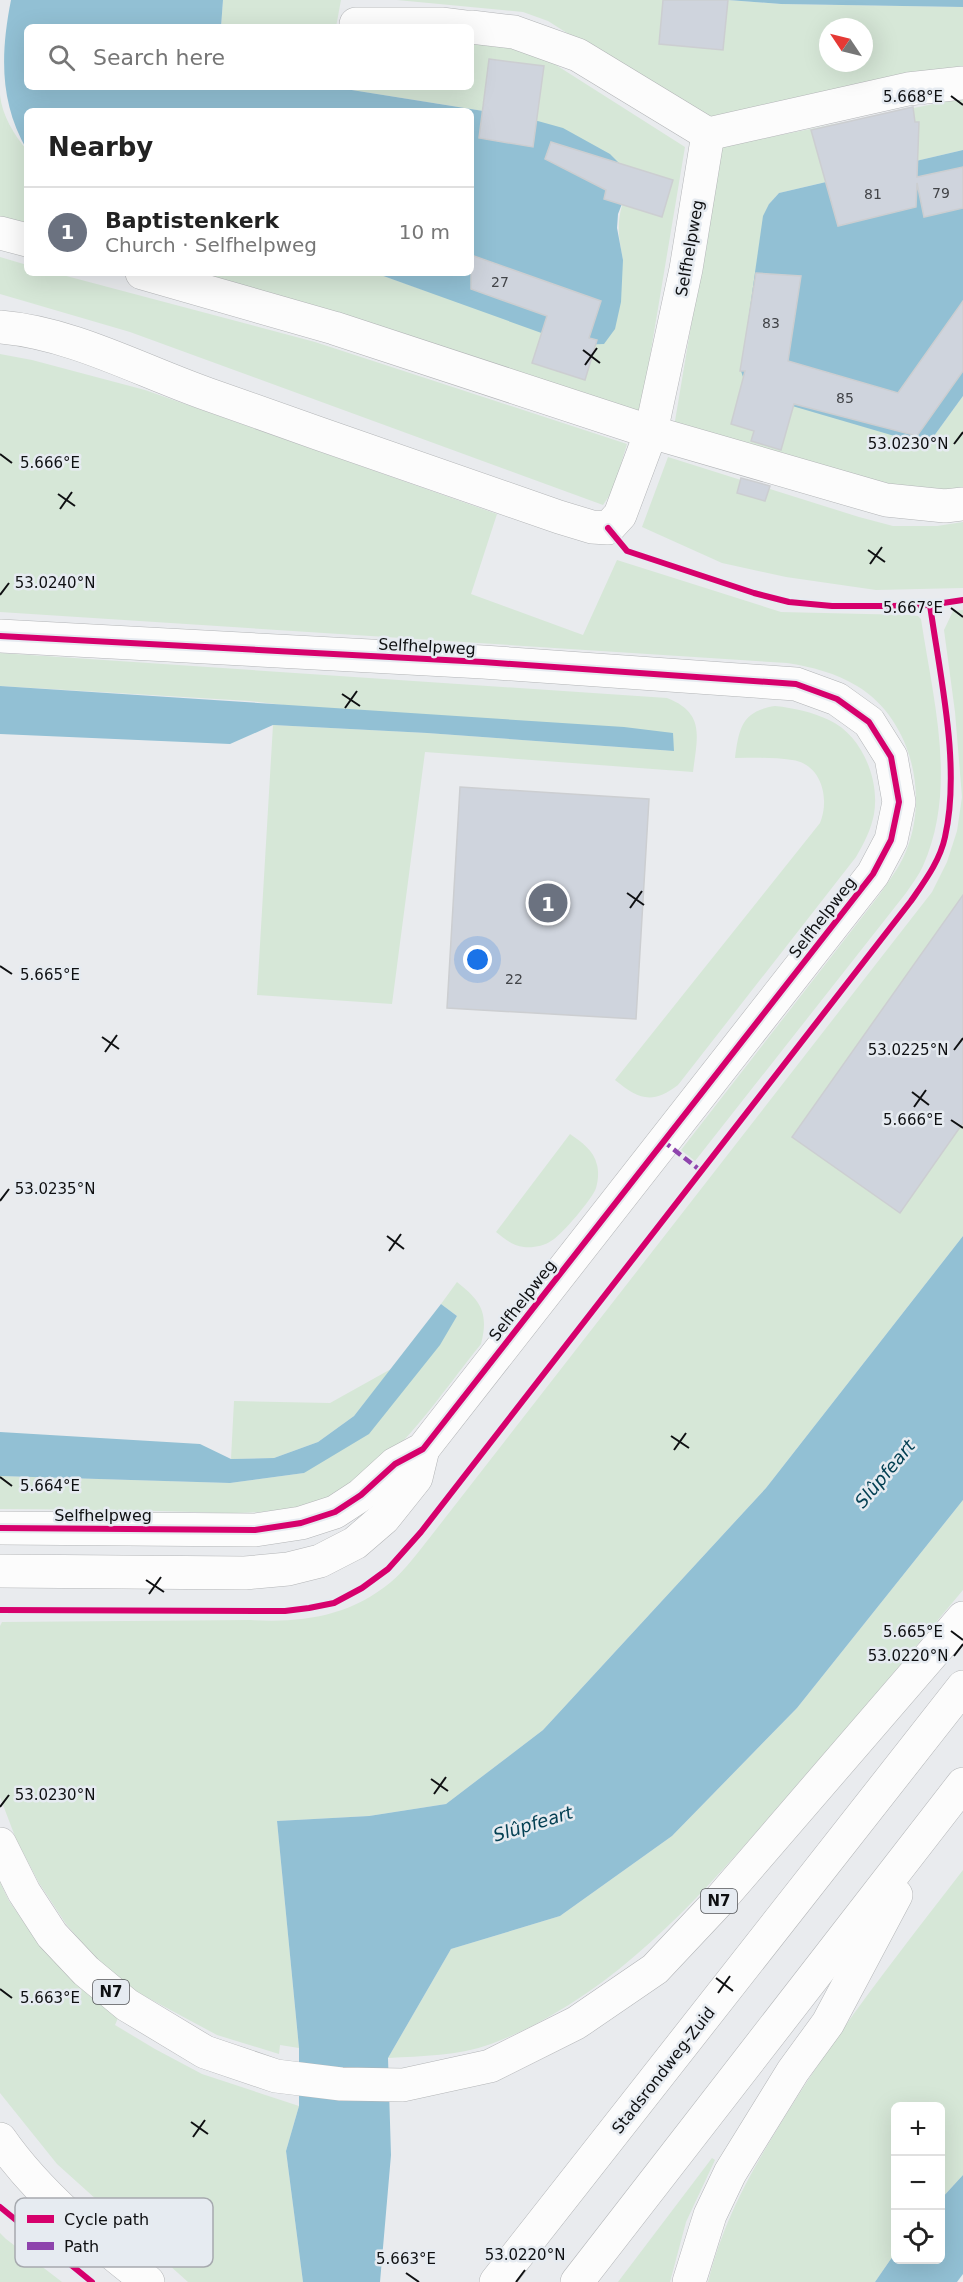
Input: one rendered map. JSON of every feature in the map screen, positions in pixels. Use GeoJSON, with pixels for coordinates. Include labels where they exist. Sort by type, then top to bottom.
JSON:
{"type":"FeatureCollection","features":[{"type":"Feature","properties":{"kind":"main road"},"geometry":{"type":"LineString","coordinates":[[356,24],[443,24]]}},
{"type":"Feature","properties":{"kind":"main road"},"geometry":{"type":"LineString","coordinates":[[474,28],[514,32],[578,55],[708,134],[908,89],[963,83]]}},
{"type":"Feature","properties":{"kind":"main road","name":"Selfhelpweg"},"geometry":{"type":"LineString","coordinates":[[0,327],[21,329],[69,341],[204,393],[592,527],[608,528],[621,515],[651,432],[686,269],[708,134]]}},
{"type":"Feature","properties":{"kind":"main road"},"geometry":{"type":"LineString","coordinates":[[0,232],[24,239]]}},
{"type":"Feature","properties":{"kind":"main road"},"geometry":{"type":"LineString","coordinates":[[152,276],[334,328],[651,432],[886,500],[945,506],[963,504]]}},
{"type":"Feature","properties":{"kind":"main road","name":"Selfhelpweg"},"geometry":{"type":"LineString","coordinates":[[0,636],[483,662],[796,684],[837,699],[869,722],[891,757],[899,802],[891,840],[873,874],[423,1449],[395,1464],[361,1495],[335,1512],[301,1524],[255,1530],[0,1528]]}},
{"type":"Feature","properties":{"kind":"main road","name":"Selfhelpweg"},"geometry":{"type":"LineString","coordinates":[[0,1571],[245,1573],[288,1569],[320,1562],[355,1543],[384,1518],[416,1478],[423,1449]]}},
{"type":"Feature","properties":{"kind":"main road","name":"N7"},"geometry":{"type":"LineString","coordinates":[[0,1844],[24,1892],[52,1935],[86,1971],[127,2005],[205,2052],[276,2076],[340,2084],[403,2085],[490,2066],[576,2023],[655,1969],[718,1902],[963,1618]]}},
{"type":"Feature","properties":{"kind":"main road","name":"Stadsrondweg-Zuid"},"geometry":{"type":"LineString","coordinates":[[496,2282],[963,1687]]}},
{"type":"Feature","properties":{"kind":"main road"},"geometry":{"type":"LineString","coordinates":[[577,2282],[963,1784]]}},
{"type":"Feature","properties":{"kind":"main road"},"geometry":{"type":"LineString","coordinates":[[689,2282],[710,2215],[730,2173],[793,2071],[828,2023],[939,1814]]}},
{"type":"Feature","properties":{"kind":"main road"},"geometry":{"type":"LineString","coordinates":[[0,2139],[11,2155],[51,2198]]}},
{"type":"Feature","properties":{"kind":"main road"},"geometry":{"type":"LineString","coordinates":[[130,2267],[148,2282]]}},
{"type":"Feature","properties":{"kind":"green space"},"geometry":{"type":"Polygon","coordinates":[[[223,0],[341,0],[337,24],[221,24],[223,0]]]}},
{"type":"Feature","properties":{"kind":"green space"},"geometry":{"type":"Polygon","coordinates":[[[397,0],[728,0],[781,4],[963,7],[963,67],[703,119],[548,21],[523,12],[397,0]]]}},
{"type":"Feature","properties":{"kind":"green space"},"geometry":{"type":"Polygon","coordinates":[[[474,41],[534,51],[685,147],[640,416],[181,276],[384,276],[429,292],[623,260],[619,228],[625,196],[527,118],[352,90],[474,90],[474,41]]]}},
{"type":"Feature","properties":{"kind":"green space"},"geometry":{"type":"Polygon","coordinates":[[[0,95],[9,124],[24,146],[24,233],[0,226],[0,95]]]}},
{"type":"Feature","properties":{"kind":"green space"},"geometry":{"type":"Polygon","coordinates":[[[963,98],[963,150],[779,193],[769,204],[934,436],[963,396],[963,492],[935,496],[674,427],[721,147],[963,98]]]}},
{"type":"Feature","properties":{"kind":"green space"},"geometry":{"type":"Polygon","coordinates":[[[0,257],[24,264],[24,276],[66,276],[315,342],[627,444],[613,490],[603,505],[130,332],[0,294],[0,257]]]}},
{"type":"Feature","properties":{"kind":"green space"},"geometry":{"type":"Polygon","coordinates":[[[0,354],[32,360],[145,390],[497,514],[471,594],[583,635],[617,560],[781,612],[909,615],[918,616],[921,619],[940,743],[941,774],[939,805],[933,836],[923,866],[906,893],[695,1161],[681,1150],[880,894],[905,853],[914,825],[915,780],[902,736],[890,717],[875,700],[849,681],[824,671],[787,663],[0,612],[0,354]]]}},
{"type":"Feature","properties":{"kind":"green space"},"geometry":{"type":"Polygon","coordinates":[[[668,457],[893,526],[937,526],[963,522],[963,588],[876,590],[786,577],[722,563],[642,527],[668,457]]]}},
{"type":"Feature","properties":{"kind":"green space"},"geometry":{"type":"Polygon","coordinates":[[[963,610],[963,1236],[766,1488],[543,1730],[446,1804],[369,1816],[277,1821],[299,2048],[280,2045],[279,2054],[217,2035],[137,1992],[97,1960],[66,1924],[39,1883],[16,1839],[0,1797],[0,1626],[2,1622],[270,1621],[307,1618],[325,1615],[359,1603],[375,1594],[402,1571],[932,892],[947,862],[957,831],[962,797],[955,712],[944,630],[953,611],[963,610]]]}},
{"type":"Feature","properties":{"kind":"green space"},"geometry":{"type":"Polygon","coordinates":[[[0,653],[667,698],[688,711],[693,719],[697,738],[693,772],[425,752],[392,1004],[257,995],[273,725],[427,733],[674,751],[250,701],[0,686],[0,653]]]}},
{"type":"Feature","properties":{"kind":"green space"},"geometry":{"type":"Polygon","coordinates":[[[775,706],[823,717],[841,727],[851,736],[859,747],[871,773],[875,801],[871,826],[856,857],[678,1085],[653,1097],[638,1095],[615,1080],[820,823],[823,814],[823,794],[817,775],[810,768],[792,760],[735,758],[738,738],[744,723],[755,712],[775,706]]]}},
{"type":"Feature","properties":{"kind":"green space"},"geometry":{"type":"Polygon","coordinates":[[[570,1134],[593,1155],[598,1168],[594,1193],[556,1238],[542,1245],[531,1247],[513,1244],[496,1232],[570,1134]]]}},
{"type":"Feature","properties":{"kind":"green space"},"geometry":{"type":"Polygon","coordinates":[[[457,1282],[472,1295],[481,1308],[484,1324],[481,1344],[402,1443],[384,1461],[346,1489],[301,1506],[254,1512],[0,1509],[0,1476],[230,1483],[304,1473],[457,1316],[441,1304],[457,1282]]]}},
{"type":"Feature","properties":{"kind":"green space"},"geometry":{"type":"Polygon","coordinates":[[[391,1369],[354,1416],[318,1442],[274,1458],[231,1459],[234,1401],[330,1403],[391,1369]]]}},
{"type":"Feature","properties":{"kind":"green space"},"geometry":{"type":"Polygon","coordinates":[[[963,1500],[963,1590],[734,1857],[662,1932],[623,1966],[582,1996],[538,2023],[491,2044],[466,2051],[388,2058],[451,1949],[560,1916],[672,1836],[797,1708],[963,1500]]]}},
{"type":"Feature","properties":{"kind":"green space"},"geometry":{"type":"Polygon","coordinates":[[[963,1870],[963,2175],[945,2195],[945,2102],[891,2102],[891,2259],[875,2282],[708,2282],[732,2213],[764,2152],[809,2079],[895,1958],[963,1870]]]}},
{"type":"Feature","properties":{"kind":"green space"},"geometry":{"type":"Polygon","coordinates":[[[0,1882],[9,1901],[40,1945],[118,2018],[115,2025],[202,2074],[299,2106],[286,2151],[303,2282],[188,2282],[171,2267],[213,2267],[213,2198],[95,2198],[57,2164],[0,2093],[0,1882]]]}},
{"type":"Feature","properties":{"kind":"green space"},"geometry":{"type":"Polygon","coordinates":[[[712,2158],[715,2160],[686,2222],[670,2282],[618,2282],[712,2158]]]}},
{"type":"Feature","properties":{"kind":"green space"},"geometry":{"type":"Polygon","coordinates":[[[0,2233],[15,2246],[15,2267],[42,2267],[62,2282],[0,2282],[0,2233]]]}},
{"type":"Feature","properties":{"kind":"water"},"geometry":{"type":"Polygon","coordinates":[[[11,0],[223,0],[221,24],[24,24],[24,90],[352,90],[464,108],[24,108],[24,144],[7,97],[4,60],[11,0]]]}},
{"type":"Feature","properties":{"kind":"water"},"geometry":{"type":"Polygon","coordinates":[[[728,0],[963,0],[963,7],[781,4],[728,0]]]}},
{"type":"Feature","properties":{"kind":"water"},"geometry":{"type":"Polygon","coordinates":[[[474,110],[527,118],[563,128],[610,154],[623,167],[625,196],[618,214],[617,228],[623,260],[621,302],[615,329],[604,344],[575,345],[383,276],[474,276],[474,110]]]}},
{"type":"Feature","properties":{"kind":"water"},"geometry":{"type":"Polygon","coordinates":[[[963,150],[963,396],[934,436],[915,442],[765,398],[747,389],[741,371],[763,216],[769,204],[779,193],[963,150]]]}},
{"type":"Feature","properties":{"kind":"water"},"geometry":{"type":"Polygon","coordinates":[[[0,686],[624,727],[673,733],[674,751],[427,733],[273,725],[230,744],[0,734],[0,686]]]}},
{"type":"Feature","properties":{"kind":"water","name":"Slûpfeart"},"geometry":{"type":"Polygon","coordinates":[[[963,1236],[963,1500],[797,1708],[672,1836],[560,1916],[451,1949],[388,2058],[391,2155],[380,2282],[303,2282],[286,2151],[299,2106],[299,2048],[277,1821],[369,1816],[446,1804],[543,1730],[766,1488],[963,1236]]]}},
{"type":"Feature","properties":{"kind":"water"},"geometry":{"type":"Polygon","coordinates":[[[441,1304],[457,1316],[440,1345],[369,1434],[304,1473],[230,1483],[0,1476],[0,1432],[200,1444],[231,1459],[274,1458],[318,1442],[354,1416],[441,1304]]]}},
{"type":"Feature","properties":{"kind":"water"},"geometry":{"type":"Polygon","coordinates":[[[963,2175],[963,2274],[957,2282],[875,2282],[891,2259],[891,2264],[945,2264],[945,2195],[963,2175]]]}},
{"type":"Feature","properties":{"kind":"building"},"geometry":{"type":"Polygon","coordinates":[[[663,0],[728,0],[723,50],[659,44],[663,0]]]}},
{"type":"Feature","properties":{"kind":"building"},"geometry":{"type":"Polygon","coordinates":[[[489,59],[544,66],[533,147],[479,138],[489,59]]]}},
{"type":"Feature","properties":{"kind":"building"},"geometry":{"type":"Polygon","coordinates":[[[913,107],[915,122],[919,122],[917,177],[963,167],[963,208],[924,217],[917,183],[916,207],[838,226],[811,130],[913,107]]]}},
{"type":"Feature","properties":{"kind":"building"},"geometry":{"type":"Polygon","coordinates":[[[551,142],[673,180],[662,217],[604,199],[606,190],[545,159],[551,142]]]}},
{"type":"Feature","properties":{"kind":"building"},"geometry":{"type":"Polygon","coordinates":[[[474,256],[601,301],[589,338],[597,340],[585,380],[532,363],[547,316],[471,289],[471,276],[474,276],[474,256]]]}},
{"type":"Feature","properties":{"kind":"building"},"geometry":{"type":"Polygon","coordinates":[[[756,273],[801,276],[788,361],[898,393],[963,301],[963,371],[917,436],[794,404],[781,450],[751,441],[754,431],[731,424],[745,371],[740,371],[756,273]]]}},
{"type":"Feature","properties":{"kind":"building"},"geometry":{"type":"Polygon","coordinates":[[[741,478],[770,486],[765,501],[737,493],[741,478]]]}},
{"type":"Feature","properties":{"kind":"building"},"geometry":{"type":"Polygon","coordinates":[[[460,787],[649,799],[636,1019],[447,1008],[460,787]]]}},
{"type":"Feature","properties":{"kind":"building"},"geometry":{"type":"Polygon","coordinates":[[[963,895],[963,1123],[900,1213],[792,1137],[963,895]]]}},
{"type":"Feature","properties":{"kind":"marked path"},"geometry":{"type":"LineString","coordinates":[[663,1141],[701,1171]]}},
{"type":"Feature","properties":{"kind":"cycle path"},"geometry":{"type":"LineString","coordinates":[[608,528],[627,551],[754,593],[789,602],[832,606],[891,606],[930,605],[963,600]]}},
{"type":"Feature","properties":{"kind":"cycle path"},"geometry":{"type":"LineString","coordinates":[[0,1610],[285,1611],[334,1603],[362,1588],[388,1569],[421,1532],[911,901],[931,871],[943,846],[951,781],[947,721],[930,605]]}},
{"type":"Feature","properties":{"kind":"cycle path"},"geometry":{"type":"LineString","coordinates":[[0,636],[483,662],[796,684],[837,699],[869,722],[891,757],[899,802],[891,840],[873,874],[423,1449],[395,1464],[361,1495],[335,1512],[301,1523],[255,1530],[0,1528]]}},
{"type":"Feature","properties":{"kind":"cycle path"},"geometry":{"type":"LineString","coordinates":[[0,2207],[15,2219]]}},
{"type":"Feature","properties":{"kind":"cycle path"},"geometry":{"type":"LineString","coordinates":[[74,2267],[92,2282]]}},
{"type":"Feature","properties":{"kind":"place","name":"Baptistenkerk"},"geometry":{"type":"Point","coordinates":[548,903]}}]}
